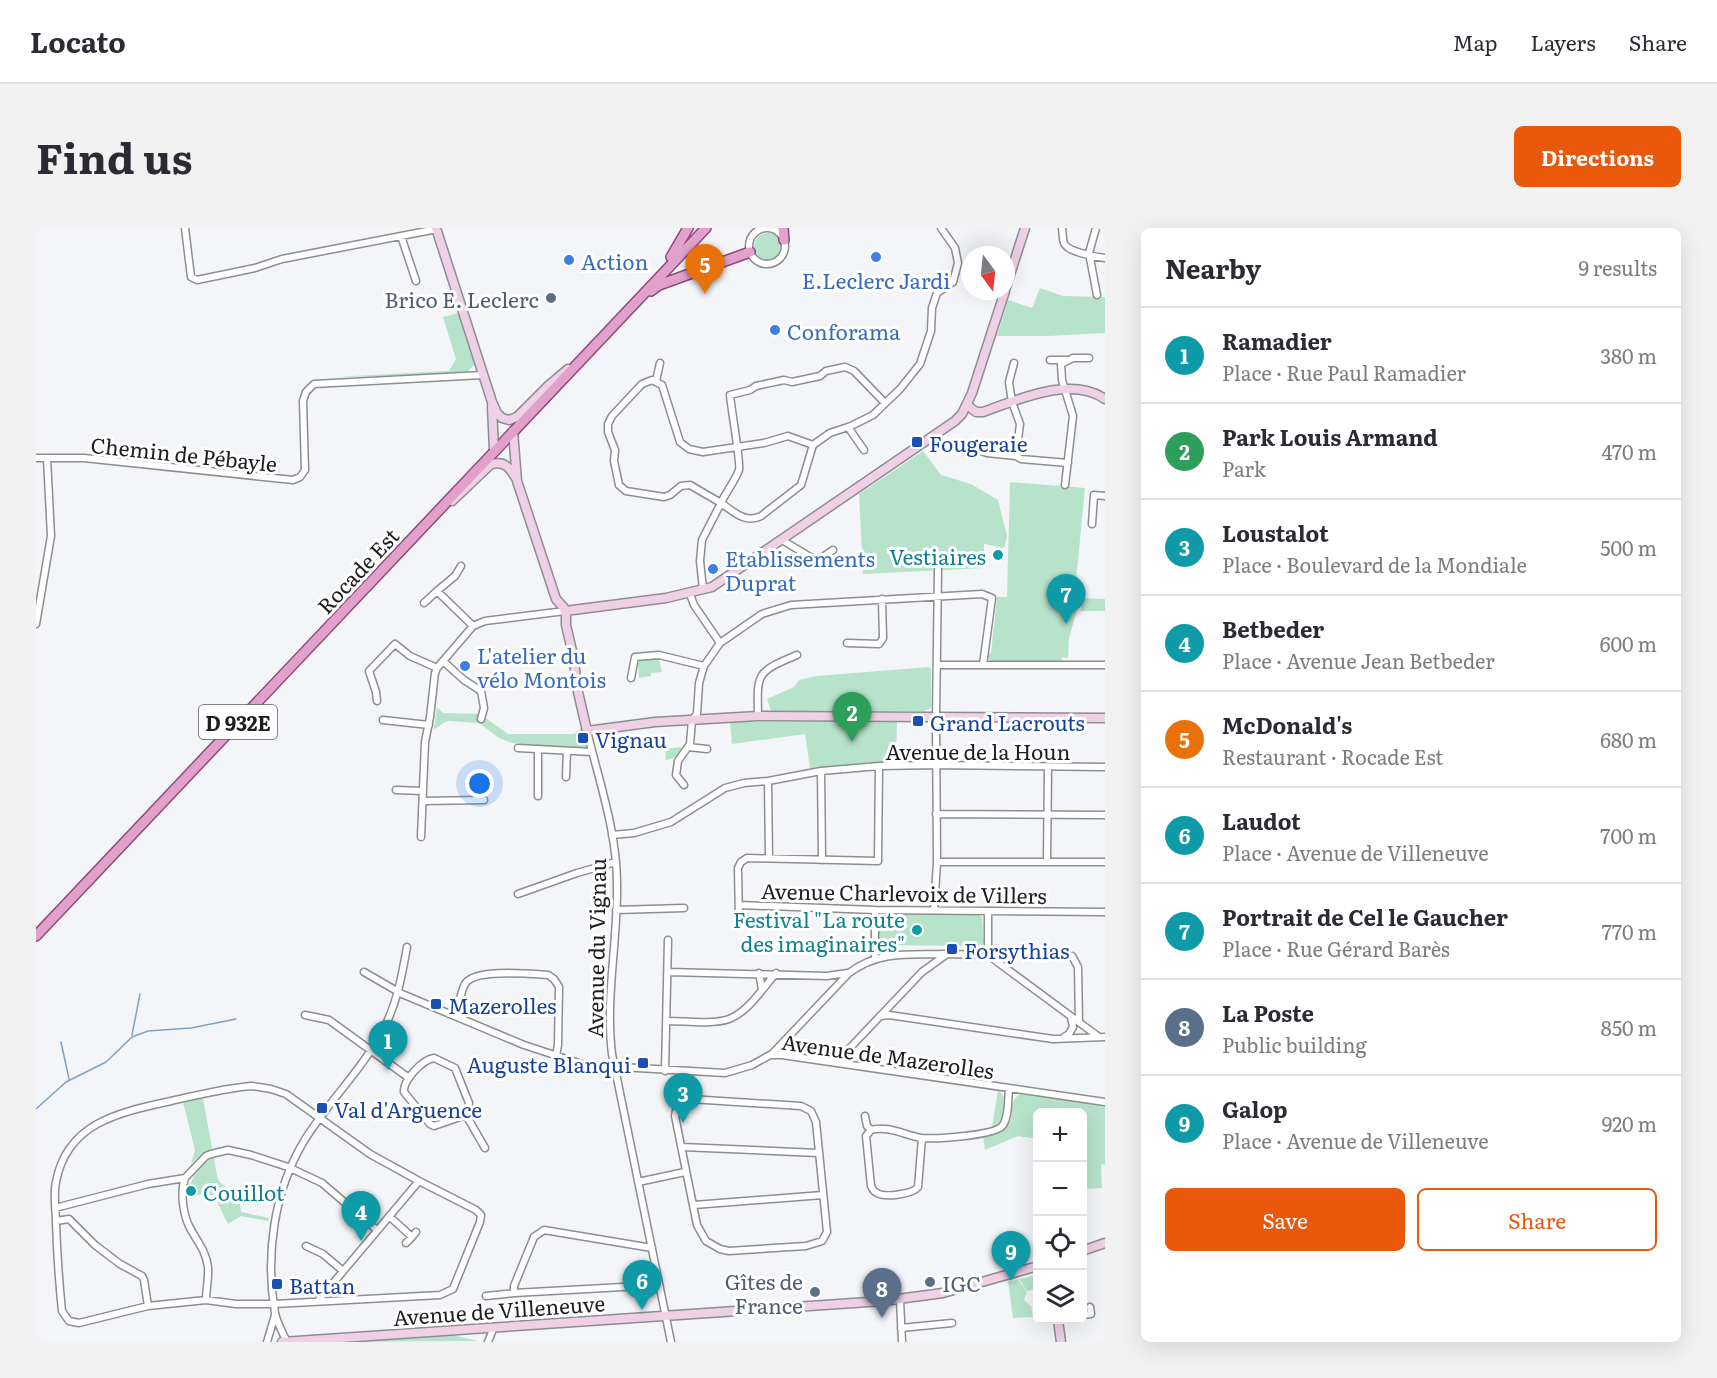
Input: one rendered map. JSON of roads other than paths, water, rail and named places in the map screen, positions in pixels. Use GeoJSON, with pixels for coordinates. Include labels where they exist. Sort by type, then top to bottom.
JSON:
{"type":"FeatureCollection","features":[{"type":"Feature","properties":{"kind":"main road"},"geometry":{"type":"LineString","coordinates":[[627,311],[635,298],[676,250],[688,228]]}},
{"type":"Feature","properties":{"kind":"main road","name":"Rocade Est"},"geometry":{"type":"LineString","coordinates":[[36,936],[706,228]]}},
{"type":"Feature","properties":{"kind":"main road"},"geometry":{"type":"LineString","coordinates":[[783,228],[784,240]]}},
{"type":"Feature","properties":{"kind":"main road"},"geometry":{"type":"LineString","coordinates":[[583,356],[604,340],[655,288],[750,252]]}},
{"type":"Feature","properties":{"kind":"street"},"geometry":{"type":"LineString","coordinates":[[185,228],[191,277],[197,280],[255,268],[282,259],[436,228],[492,402],[502,418],[509,420],[517,417],[583,356]]}},
{"type":"Feature","properties":{"kind":"street"},"geometry":{"type":"LineString","coordinates":[[656,381],[642,384],[612,416],[608,424],[608,432],[615,450],[614,462],[620,485],[626,491],[664,497],[681,486],[690,485],[747,520],[761,516],[801,485],[813,445],[830,433],[873,415],[921,364],[931,331],[932,308],[937,293],[953,282],[958,256],[941,228]]}},
{"type":"Feature","properties":{"kind":"street"},"geometry":{"type":"LineString","coordinates":[[1015,258],[1025,228]]}},
{"type":"Feature","properties":{"kind":"street"},"geometry":{"type":"LineString","coordinates":[[1062,228],[1064,245],[1068,249],[1105,258]]}},
{"type":"Feature","properties":{"kind":"street"},"geometry":{"type":"LineString","coordinates":[[1096,228],[1089,253],[1097,295]]}},
{"type":"Feature","properties":{"kind":"street"},"geometry":{"type":"LineString","coordinates":[[774,229],[784,240],[784,254],[774,263],[766,264],[757,261],[750,252],[749,243],[755,230],[774,229]]}},
{"type":"Feature","properties":{"kind":"street"},"geometry":{"type":"LineString","coordinates":[[401,236],[416,281]]}},
{"type":"Feature","properties":{"kind":"street"},"geometry":{"type":"LineString","coordinates":[[421,837],[425,742],[435,673],[474,626],[495,618],[690,594],[721,582],[962,414],[1001,300]]}},
{"type":"Feature","properties":{"kind":"street"},"geometry":{"type":"LineString","coordinates":[[1050,360],[1089,358]]}},
{"type":"Feature","properties":{"kind":"street"},"geometry":{"type":"LineString","coordinates":[[1065,485],[1073,416],[1067,390],[1062,380],[1061,364],[1068,360]]}},
{"type":"Feature","properties":{"kind":"street"},"geometry":{"type":"LineString","coordinates":[[656,381],[660,363]]}},
{"type":"Feature","properties":{"kind":"street"},"geometry":{"type":"LineString","coordinates":[[1014,363],[1009,382],[1012,402],[1020,424],[1016,456]]}},
{"type":"Feature","properties":{"kind":"street"},"geometry":{"type":"LineString","coordinates":[[703,590],[700,561],[702,540],[740,469],[730,395],[784,380],[792,382],[820,376],[826,371],[844,367],[854,370],[885,403]]}},
{"type":"Feature","properties":{"kind":"street","name":"Chemin de Pébayle"},"geometry":{"type":"LineString","coordinates":[[47,458],[98,459],[293,480],[300,477],[304,470],[303,401],[306,392],[314,384],[483,375]]}},
{"type":"Feature","properties":{"kind":"street"},"geometry":{"type":"LineString","coordinates":[[656,381],[664,391],[680,442],[689,448],[703,452],[764,443],[788,436],[813,445]]}},
{"type":"Feature","properties":{"kind":"street"},"geometry":{"type":"LineString","coordinates":[[967,405],[976,412],[982,412],[1023,397],[1053,390],[1097,394],[1105,399]]}},
{"type":"Feature","properties":{"kind":"street"},"geometry":{"type":"LineString","coordinates":[[492,402],[494,450]]}},
{"type":"Feature","properties":{"kind":"street"},"geometry":{"type":"LineString","coordinates":[[848,427],[864,450]]}},
{"type":"Feature","properties":{"kind":"street","name":"Avenue du Vignau"},"geometry":{"type":"LineString","coordinates":[[513,431],[517,481],[556,599],[565,611],[566,628],[586,731],[612,835],[616,862],[616,910],[610,1040],[671,1342]]}},
{"type":"Feature","properties":{"kind":"street"},"geometry":{"type":"LineString","coordinates":[[973,448],[987,453],[1016,456],[1021,459],[1068,463]]}},
{"type":"Feature","properties":{"kind":"street"},"geometry":{"type":"LineString","coordinates":[[36,458],[47,458],[51,536],[36,624]]}},
{"type":"Feature","properties":{"kind":"street"},"geometry":{"type":"LineString","coordinates":[[432,517],[462,494],[492,464],[499,462],[507,466],[517,481]]}},
{"type":"Feature","properties":{"kind":"street"},"geometry":{"type":"LineString","coordinates":[[1092,524],[1094,495],[1105,496]]}},
{"type":"Feature","properties":{"kind":"street"},"geometry":{"type":"LineString","coordinates":[[782,540],[817,561],[833,550]]}},
{"type":"Feature","properties":{"kind":"street"},"geometry":{"type":"LineString","coordinates":[[424,603],[455,576],[461,566]]}},
{"type":"Feature","properties":{"kind":"street"},"geometry":{"type":"LineString","coordinates":[[934,910],[937,862],[938,570]]}},
{"type":"Feature","properties":{"kind":"street"},"geometry":{"type":"LineString","coordinates":[[437,591],[474,626]]}},
{"type":"Feature","properties":{"kind":"street"},"geometry":{"type":"LineString","coordinates":[[690,594],[694,606],[720,643]]}},
{"type":"Feature","properties":{"kind":"street"},"geometry":{"type":"LineString","coordinates":[[684,785],[676,775],[678,761],[690,744],[692,720],[697,714],[699,683],[704,666],[720,643],[762,614],[791,605],[982,594],[992,598],[983,665]]}},
{"type":"Feature","properties":{"kind":"street"},"geometry":{"type":"LineString","coordinates":[[847,643],[879,644],[883,638],[882,599]]}},
{"type":"Feature","properties":{"kind":"street"},"geometry":{"type":"LineString","coordinates":[[376,701],[376,692],[369,671],[395,644],[410,656],[437,668]]}},
{"type":"Feature","properties":{"kind":"street"},"geometry":{"type":"LineString","coordinates":[[631,678],[635,657],[659,654],[704,666]]}},
{"type":"Feature","properties":{"kind":"street"},"geometry":{"type":"LineString","coordinates":[[758,716],[759,682],[768,667],[797,656]]}},
{"type":"Feature","properties":{"kind":"street"},"geometry":{"type":"LineString","coordinates":[[443,661],[464,680],[481,691],[484,708],[481,719]]}},
{"type":"Feature","properties":{"kind":"street"},"geometry":{"type":"LineString","coordinates":[[937,665],[1105,665]]}},
{"type":"Feature","properties":{"kind":"street"},"geometry":{"type":"LineString","coordinates":[[586,731],[758,716],[1105,718]]}},
{"type":"Feature","properties":{"kind":"street"},"geometry":{"type":"LineString","coordinates":[[383,720],[429,725]]}},
{"type":"Feature","properties":{"kind":"street"},"geometry":{"type":"LineString","coordinates":[[688,747],[707,749]]}},
{"type":"Feature","properties":{"kind":"street"},"geometry":{"type":"LineString","coordinates":[[518,748],[592,752]]}},
{"type":"Feature","properties":{"kind":"street"},"geometry":{"type":"LineString","coordinates":[[538,749],[538,796]]}},
{"type":"Feature","properties":{"kind":"street"},"geometry":{"type":"LineString","coordinates":[[566,777],[567,751]]}},
{"type":"Feature","properties":{"kind":"street","name":"Avenue de la Houn"},"geometry":{"type":"LineString","coordinates":[[612,835],[634,833],[671,822],[725,788],[821,771],[879,766],[936,765],[1105,767]]}},
{"type":"Feature","properties":{"kind":"street"},"geometry":{"type":"LineString","coordinates":[[739,918],[738,868],[747,858],[878,861],[879,766]]}},
{"type":"Feature","properties":{"kind":"street"},"geometry":{"type":"LineString","coordinates":[[1047,861],[1048,767]]}},
{"type":"Feature","properties":{"kind":"street"},"geometry":{"type":"LineString","coordinates":[[821,771],[822,860]]}},
{"type":"Feature","properties":{"kind":"street"},"geometry":{"type":"LineString","coordinates":[[768,781],[769,858]]}},
{"type":"Feature","properties":{"kind":"street"},"geometry":{"type":"LineString","coordinates":[[396,790],[423,791]]}},
{"type":"Feature","properties":{"kind":"street"},"geometry":{"type":"LineString","coordinates":[[423,801],[484,800]]}},
{"type":"Feature","properties":{"kind":"street"},"geometry":{"type":"LineString","coordinates":[[936,814],[1105,815]]}},
{"type":"Feature","properties":{"kind":"street"},"geometry":{"type":"LineString","coordinates":[[518,894],[616,862]]}},
{"type":"Feature","properties":{"kind":"street"},"geometry":{"type":"LineString","coordinates":[[937,862],[1105,862]]}},
{"type":"Feature","properties":{"kind":"street","name":"Avenue Charlevoix de Villers"},"geometry":{"type":"LineString","coordinates":[[739,905],[875,910],[1105,912]]}},
{"type":"Feature","properties":{"kind":"street"},"geometry":{"type":"LineString","coordinates":[[616,910],[684,909]]}},
{"type":"Feature","properties":{"kind":"street"},"geometry":{"type":"LineString","coordinates":[[875,910],[875,958]]}},
{"type":"Feature","properties":{"kind":"street"},"geometry":{"type":"LineString","coordinates":[[988,910],[988,955]]}},
{"type":"Feature","properties":{"kind":"street"},"geometry":{"type":"LineString","coordinates":[[665,1071],[668,1021],[668,940]]}},
{"type":"Feature","properties":{"kind":"street"},"geometry":{"type":"LineString","coordinates":[[287,1342],[275,1314],[274,1304],[272,1246],[275,1214],[291,1169],[304,1142],[384,1029],[399,992],[407,947]]}},
{"type":"Feature","properties":{"kind":"street"},"geometry":{"type":"LineString","coordinates":[[832,1062],[847,1051],[922,972],[947,954]]}},
{"type":"Feature","properties":{"kind":"street"},"geometry":{"type":"LineString","coordinates":[[770,1055],[849,973],[860,964],[891,955],[988,955],[1071,1017],[1102,1037]]}},
{"type":"Feature","properties":{"kind":"street"},"geometry":{"type":"LineString","coordinates":[[1072,956],[1078,967],[1080,1022]]}},
{"type":"Feature","properties":{"kind":"street","name":"Avenue de Mazerolles"},"geometry":{"type":"LineString","coordinates":[[364,972],[399,992],[524,1045],[585,1065],[710,1073],[733,1071],[752,1065],[770,1055],[791,1056],[1105,1102]]}},
{"type":"Feature","properties":{"kind":"street"},"geometry":{"type":"LineString","coordinates":[[668,972],[827,976],[849,973]]}},
{"type":"Feature","properties":{"kind":"street"},"geometry":{"type":"LineString","coordinates":[[759,973],[762,989]]}},
{"type":"Feature","properties":{"kind":"street"},"geometry":{"type":"LineString","coordinates":[[668,1021],[716,1022],[729,1019],[741,1012],[776,973]]}},
{"type":"Feature","properties":{"kind":"street"},"geometry":{"type":"LineString","coordinates":[[456,1016],[466,982],[473,976],[548,975],[559,987],[556,1056]]}},
{"type":"Feature","properties":{"kind":"street"},"geometry":{"type":"LineString","coordinates":[[827,976],[833,982],[834,990]]}},
{"type":"Feature","properties":{"kind":"street"},"geometry":{"type":"LineString","coordinates":[[893,1002],[897,1016]]}},
{"type":"Feature","properties":{"kind":"street"},"geometry":{"type":"LineString","coordinates":[[306,1015],[329,1020],[409,1078]]}},
{"type":"Feature","properties":{"kind":"street"},"geometry":{"type":"LineString","coordinates":[[881,1016],[897,1016],[1061,1039],[1102,1037]]}},
{"type":"Feature","properties":{"kind":"street"},"geometry":{"type":"LineString","coordinates":[[1061,1039],[1069,1034],[1073,1027],[1071,1017]]}},
{"type":"Feature","properties":{"kind":"street"},"geometry":{"type":"LineString","coordinates":[[785,1040],[786,1048],[791,1056]]}},
{"type":"Feature","properties":{"kind":"street"},"geometry":{"type":"LineString","coordinates":[[847,1051],[849,1065]]}},
{"type":"Feature","properties":{"kind":"street"},"geometry":{"type":"LineString","coordinates":[[466,1115],[439,1126],[430,1125],[404,1092],[404,1086],[429,1059],[434,1058],[454,1068],[469,1103],[466,1115],[485,1148]]}},
{"type":"Feature","properties":{"kind":"street"},"geometry":{"type":"LineString","coordinates":[[252,1086],[286,1094],[320,1118],[370,1154],[476,1210],[481,1215],[453,1289],[440,1295],[274,1304],[236,1304],[206,1300],[148,1306],[79,1323],[69,1322],[62,1311],[55,1208],[56,1180],[61,1165],[72,1146],[84,1132],[100,1121],[125,1112],[233,1087],[252,1086]]}},
{"type":"Feature","properties":{"kind":"street"},"geometry":{"type":"LineString","coordinates":[[922,1138],[918,1187],[910,1193],[881,1195],[874,1191],[871,1186],[866,1136],[871,1130],[879,1128],[922,1138],[950,1138],[993,1131],[1000,1128],[1005,1121],[1009,1088]]}},
{"type":"Feature","properties":{"kind":"street"},"geometry":{"type":"LineString","coordinates":[[690,1100],[807,1108],[816,1122],[818,1153],[827,1232],[822,1242],[806,1246],[729,1251],[720,1249],[706,1242],[697,1225],[675,1116],[678,1105],[690,1100]]}},
{"type":"Feature","properties":{"kind":"street"},"geometry":{"type":"LineString","coordinates":[[865,1116],[867,1126],[871,1130]]}},
{"type":"Feature","properties":{"kind":"street"},"geometry":{"type":"LineString","coordinates":[[682,1147],[818,1153]]}},
{"type":"Feature","properties":{"kind":"street"},"geometry":{"type":"LineString","coordinates":[[206,1300],[208,1267],[202,1246],[189,1227],[184,1209],[183,1183],[206,1156],[228,1150],[251,1155],[291,1169],[322,1183],[377,1230]]}},
{"type":"Feature","properties":{"kind":"street"},"geometry":{"type":"LineString","coordinates":[[638,1182],[685,1172]]}},
{"type":"Feature","properties":{"kind":"street"},"geometry":{"type":"LineString","coordinates":[[55,1208],[148,1184],[185,1178]]}},
{"type":"Feature","properties":{"kind":"street"},"geometry":{"type":"LineString","coordinates":[[318,1301],[419,1181]]}},
{"type":"Feature","properties":{"kind":"street"},"geometry":{"type":"LineString","coordinates":[[694,1205],[823,1195]]}},
{"type":"Feature","properties":{"kind":"street"},"geometry":{"type":"LineString","coordinates":[[389,1216],[414,1234],[406,1244]]}},
{"type":"Feature","properties":{"kind":"street"},"geometry":{"type":"LineString","coordinates":[[56,1221],[69,1219],[95,1245],[120,1264],[142,1276],[148,1306]]}},
{"type":"Feature","properties":{"kind":"street"},"geometry":{"type":"LineString","coordinates":[[514,1293],[514,1286],[534,1238],[544,1230],[652,1248]]}},
{"type":"Feature","properties":{"kind":"street"},"geometry":{"type":"LineString","coordinates":[[1087,1250],[1105,1243]]}},
{"type":"Feature","properties":{"kind":"street"},"geometry":{"type":"LineString","coordinates":[[306,1246],[323,1254],[343,1271]]}},
{"type":"Feature","properties":{"kind":"street","name":"Avenue de Villeneuve"},"geometry":{"type":"LineString","coordinates":[[282,1342],[900,1300],[969,1287],[1033,1268]]}},
{"type":"Feature","properties":{"kind":"street"},"geometry":{"type":"LineString","coordinates":[[486,1296],[659,1285]]}},
{"type":"Feature","properties":{"kind":"street"},"geometry":{"type":"LineString","coordinates":[[900,1300],[902,1342]]}},
{"type":"Feature","properties":{"kind":"street"},"geometry":{"type":"LineString","coordinates":[[1087,1314],[1091,1314],[1090,1307]]}},
{"type":"Feature","properties":{"kind":"street"},"geometry":{"type":"LineString","coordinates":[[267,1342],[275,1314]]}},
{"type":"Feature","properties":{"kind":"street"},"geometry":{"type":"LineString","coordinates":[[901,1328],[952,1323]]}},
{"type":"Feature","properties":{"kind":"street"},"geometry":{"type":"LineString","coordinates":[[1059,1324],[1061,1342]]}},
{"type":"Feature","properties":{"kind":"street"},"geometry":{"type":"LineString","coordinates":[[488,1342],[494,1327]]}},
{"type":"Feature","properties":{"kind":"street"},"geometry":{"type":"LineString","coordinates":[[271,1331],[281,1330]]}},
{"type":"Feature","properties":{"kind":"waterway"},"geometry":{"type":"LineString","coordinates":[[132,1035],[140,994]]}},
{"type":"Feature","properties":{"kind":"waterway"},"geometry":{"type":"LineString","coordinates":[[36,1109],[66,1082],[106,1062],[132,1037],[148,1031],[191,1028],[236,1019]]}},
{"type":"Feature","properties":{"kind":"waterway"},"geometry":{"type":"LineString","coordinates":[[61,1042],[69,1079]]}},
{"type":"Feature","properties":{"kind":"place","name":"E.Leclerc Jardi"},"geometry":{"type":"Point","coordinates":[876,257]}},
{"type":"Feature","properties":{"kind":"place","name":"Action"},"geometry":{"type":"Point","coordinates":[569,260]}},
{"type":"Feature","properties":{"kind":"place","name":"McDonald's"},"geometry":{"type":"Point","coordinates":[705,294]}},
{"type":"Feature","properties":{"kind":"place","name":"Brico E. Leclerc"},"geometry":{"type":"Point","coordinates":[551,298]}},
{"type":"Feature","properties":{"kind":"place","name":"Conforama"},"geometry":{"type":"Point","coordinates":[775,330]}},
{"type":"Feature","properties":{"kind":"place","name":"Fougeraie"},"geometry":{"type":"Point","coordinates":[917,442]}},
{"type":"Feature","properties":{"kind":"place","name":"Vestiaires"},"geometry":{"type":"Point","coordinates":[998,555]}},
{"type":"Feature","properties":{"kind":"place","name":"Etablissements Duprat"},"geometry":{"type":"Point","coordinates":[713,569]}},
{"type":"Feature","properties":{"kind":"place","name":"Portrait de Cel le Gaucher"},"geometry":{"type":"Point","coordinates":[1066,624]}},
{"type":"Feature","properties":{"kind":"place","name":"L'atelier du vélo Montois"},"geometry":{"type":"Point","coordinates":[465,666]}},
{"type":"Feature","properties":{"kind":"place","name":"Grand Lacrouts"},"geometry":{"type":"Point","coordinates":[918,721]}},
{"type":"Feature","properties":{"kind":"place","name":"Vignau"},"geometry":{"type":"Point","coordinates":[583,738]}},
{"type":"Feature","properties":{"kind":"place","name":"Park Louis Armand"},"geometry":{"type":"Point","coordinates":[852,742]}},
{"type":"Feature","properties":{"kind":"place","name":"Festival \"La route des imaginaires\""},"geometry":{"type":"Point","coordinates":[917,930]}},
{"type":"Feature","properties":{"kind":"place","name":"Forsythias"},"geometry":{"type":"Point","coordinates":[952,949]}},
{"type":"Feature","properties":{"kind":"place","name":"Mazerolles"},"geometry":{"type":"Point","coordinates":[436,1004]}},
{"type":"Feature","properties":{"kind":"place","name":"Auguste Blanqui"},"geometry":{"type":"Point","coordinates":[643,1063]}},
{"type":"Feature","properties":{"kind":"place","name":"Ramadier"},"geometry":{"type":"Point","coordinates":[388,1070]}},
{"type":"Feature","properties":{"kind":"place","name":"Val d'Arguence"},"geometry":{"type":"Point","coordinates":[322,1108]}},
{"type":"Feature","properties":{"kind":"place","name":"Loustalot"},"geometry":{"type":"Point","coordinates":[683,1123]}},
{"type":"Feature","properties":{"kind":"place","name":"Couillot"},"geometry":{"type":"Point","coordinates":[191,1191]}},
{"type":"Feature","properties":{"kind":"place","name":"Betbeder"},"geometry":{"type":"Point","coordinates":[361,1241]}},
{"type":"Feature","properties":{"kind":"place","name":"Galop"},"geometry":{"type":"Point","coordinates":[1011,1281]}},
{"type":"Feature","properties":{"kind":"place","name":"IGC"},"geometry":{"type":"Point","coordinates":[930,1282]}},
{"type":"Feature","properties":{"kind":"place","name":"Battan"},"geometry":{"type":"Point","coordinates":[277,1284]}},
{"type":"Feature","properties":{"kind":"place","name":"Gîtes de France"},"geometry":{"type":"Point","coordinates":[815,1292]}},
{"type":"Feature","properties":{"kind":"place","name":"Laudot"},"geometry":{"type":"Point","coordinates":[642,1310]}},
{"type":"Feature","properties":{"kind":"place","name":"La Poste"},"geometry":{"type":"Point","coordinates":[882,1318]}}]}
